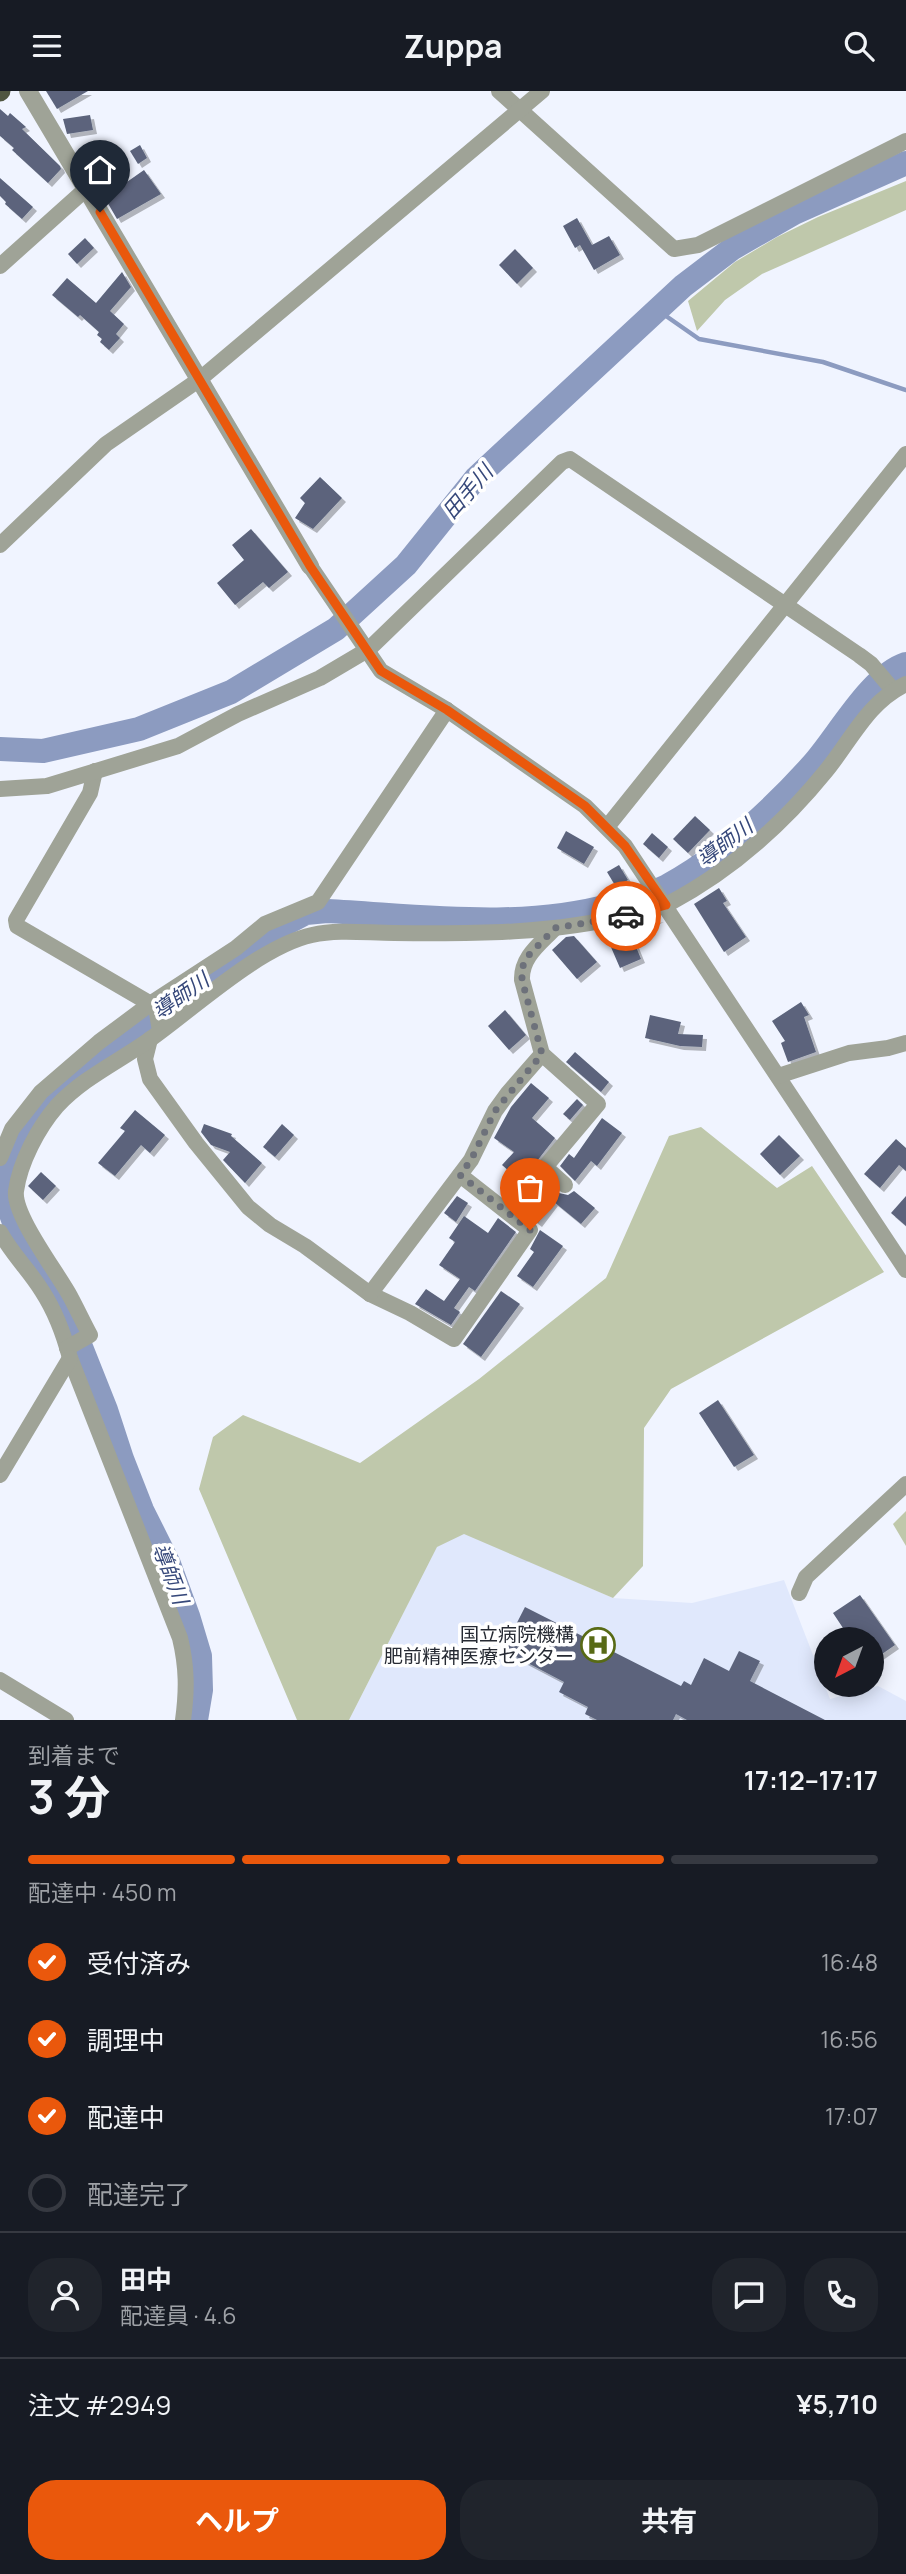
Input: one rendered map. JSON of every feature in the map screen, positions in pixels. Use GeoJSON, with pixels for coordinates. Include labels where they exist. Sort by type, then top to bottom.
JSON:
{"type":"FeatureCollection","features":[{"type":"Feature","properties":{"kind":"street"},"geometry":{"type":"LineString","coordinates":[[28,91],[310,566],[369,649],[381,671],[447,710],[585,806],[625,846],[906,1270]]}},
{"type":"Feature","properties":{"kind":"street"},"geometry":{"type":"LineString","coordinates":[[499,91],[674,249],[698,245],[906,141]]}},
{"type":"Feature","properties":{"kind":"street"},"geometry":{"type":"LineString","coordinates":[[0,545],[106,444],[200,379],[542,91]]}},
{"type":"Feature","properties":{"kind":"street"},"geometry":{"type":"LineString","coordinates":[[0,266],[86,189]]}},
{"type":"Feature","properties":{"kind":"street"},"geometry":{"type":"LineString","coordinates":[[607,827],[906,454]]}},
{"type":"Feature","properties":{"kind":"street"},"geometry":{"type":"LineString","coordinates":[[0,789],[47,786],[178,746],[238,714],[320,678],[369,649],[562,462],[570,459],[871,664],[900,687],[867,713],[827,770],[771,832],[718,873],[666,905],[618,918],[555,928],[442,934],[341,932],[312,935],[292,941],[266,955],[155,1035],[90,1076],[58,1105],[32,1145],[16,1193],[30,1231],[71,1297],[90,1335],[69,1353],[0,1475]]}},
{"type":"Feature","properties":{"kind":"street"},"geometry":{"type":"LineString","coordinates":[[0,1158],[12,1129],[41,1092],[99,1042],[236,948],[265,924],[318,902],[447,710]]}},
{"type":"Feature","properties":{"kind":"street"},"geometry":{"type":"LineString","coordinates":[[95,771],[90,793],[16,920],[17,926],[153,1005]]}},
{"type":"Feature","properties":{"kind":"street"},"geometry":{"type":"LineString","coordinates":[[555,928],[527,957],[522,968],[522,980],[542,1054],[598,1104],[545,1167],[565,1185]]}},
{"type":"Feature","properties":{"kind":"street"},"geometry":{"type":"LineString","coordinates":[[153,1005],[155,1035],[145,1059],[150,1079],[248,1207],[370,1294],[410,1313],[454,1339],[530,1230],[460,1175]]}},
{"type":"Feature","properties":{"kind":"street"},"geometry":{"type":"LineString","coordinates":[[778,1076],[849,1053],[906,1043]]}},
{"type":"Feature","properties":{"kind":"street"},"geometry":{"type":"LineString","coordinates":[[370,1294],[471,1160],[495,1111],[542,1054]]}},
{"type":"Feature","properties":{"kind":"street"},"geometry":{"type":"LineString","coordinates":[[0,1232],[9,1249],[43,1292],[55,1314],[180,1638],[187,1666],[188,1688],[183,1720]]}},
{"type":"Feature","properties":{"kind":"street"},"geometry":{"type":"LineString","coordinates":[[799,1593],[806,1577],[906,1484]]}},
{"type":"Feature","properties":{"kind":"street"},"geometry":{"type":"LineString","coordinates":[[0,1680],[66,1720]]}},
{"type":"Feature","properties":{"kind":"shaded area","name":"国立病院機構 肥前精神医療センター"},"geometry":{"type":"Polygon","coordinates":[[[464,1533],[613,1598],[692,1603],[784,1580],[814,1658],[814,1697],[884,1697],[884,1689],[906,1701],[906,1720],[349,1720],[437,1546],[464,1533]]]}},
{"type":"Feature","properties":{"kind":"green space"},"geometry":{"type":"Polygon","coordinates":[[[906,181],[906,210],[762,274],[725,300],[697,331],[688,301],[735,262],[818,217],[906,181]]]}},
{"type":"Feature","properties":{"kind":"green space"},"geometry":{"type":"Polygon","coordinates":[[[701,1127],[777,1188],[812,1166],[884,1272],[671,1389],[644,1428],[643,1566],[613,1598],[464,1534],[437,1547],[349,1720],[297,1720],[199,1489],[213,1437],[243,1415],[360,1463],[479,1379],[606,1278],[669,1136],[701,1127]]]}},
{"type":"Feature","properties":{"kind":"green space"},"geometry":{"type":"Polygon","coordinates":[[[906,1511],[906,1546],[893,1524],[906,1511]]]}},
{"type":"Feature","properties":{"kind":"building"},"geometry":{"type":"Polygon","coordinates":[[[46,91],[88,91],[57,109],[46,91]]]}},
{"type":"Feature","properties":{"kind":"building"},"geometry":{"type":"Polygon","coordinates":[[[0,109],[8,116],[10,113],[26,127],[22,129],[60,166],[61,169],[48,183],[0,136],[0,109]]]}},
{"type":"Feature","properties":{"kind":"building"},"geometry":{"type":"Polygon","coordinates":[[[90,115],[93,130],[67,134],[63,119],[90,115]]]}},
{"type":"Feature","properties":{"kind":"building"},"geometry":{"type":"Polygon","coordinates":[[[140,145],[147,158],[138,164],[130,151],[140,145]]]}},
{"type":"Feature","properties":{"kind":"building"},"geometry":{"type":"Polygon","coordinates":[[[112,159],[124,184],[144,170],[161,194],[117,219],[99,188],[92,169],[112,159]]]}},
{"type":"Feature","properties":{"kind":"building"},"geometry":{"type":"Polygon","coordinates":[[[0,178],[33,207],[22,219],[0,196],[0,178]]]}},
{"type":"Feature","properties":{"kind":"building"},"geometry":{"type":"Polygon","coordinates":[[[577,218],[592,245],[609,236],[620,255],[594,270],[580,245],[575,248],[563,226],[577,218]]]}},
{"type":"Feature","properties":{"kind":"building"},"geometry":{"type":"Polygon","coordinates":[[[85,238],[94,248],[77,264],[68,254],[85,238]]]}},
{"type":"Feature","properties":{"kind":"building"},"geometry":{"type":"Polygon","coordinates":[[[515,249],[533,268],[517,284],[499,265],[515,249]]]}},
{"type":"Feature","properties":{"kind":"building"},"geometry":{"type":"Polygon","coordinates":[[[122,272],[131,287],[110,311],[124,324],[116,334],[120,338],[109,350],[100,342],[102,339],[97,335],[99,332],[52,295],[67,278],[96,303],[122,272]]]}},
{"type":"Feature","properties":{"kind":"building"},"geometry":{"type":"Polygon","coordinates":[[[320,477],[342,498],[313,529],[295,518],[305,503],[300,498],[320,477]]]}},
{"type":"Feature","properties":{"kind":"building"},"geometry":{"type":"Polygon","coordinates":[[[251,529],[288,572],[269,588],[263,582],[235,605],[217,583],[244,560],[232,545],[251,529]]]}},
{"type":"Feature","properties":{"kind":"building"},"geometry":{"type":"Polygon","coordinates":[[[695,816],[710,830],[688,853],[673,839],[695,816]]]}},
{"type":"Feature","properties":{"kind":"building"},"geometry":{"type":"Polygon","coordinates":[[[566,831],[594,847],[584,864],[557,848],[566,831]]]}},
{"type":"Feature","properties":{"kind":"building"},"geometry":{"type":"Polygon","coordinates":[[[652,833],[668,847],[659,858],[643,844],[652,833]]]}},
{"type":"Feature","properties":{"kind":"building"},"geometry":{"type":"Polygon","coordinates":[[[619,865],[628,880],[616,887],[607,872],[619,865]]]}},
{"type":"Feature","properties":{"kind":"building"},"geometry":{"type":"Polygon","coordinates":[[[719,888],[727,901],[723,903],[746,937],[724,952],[694,904],[719,888]]]}},
{"type":"Feature","properties":{"kind":"building"},"geometry":{"type":"Polygon","coordinates":[[[660,918],[630,932],[641,959],[620,968],[604,931],[660,918]]]}},
{"type":"Feature","properties":{"kind":"building"},"geometry":{"type":"Polygon","coordinates":[[[574,936],[597,962],[577,979],[552,950],[566,937],[574,936]]]}},
{"type":"Feature","properties":{"kind":"building"},"geometry":{"type":"Polygon","coordinates":[[[801,1002],[809,1015],[804,1017],[816,1052],[788,1062],[781,1043],[785,1041],[772,1021],[801,1002]]]}},
{"type":"Feature","properties":{"kind":"building"},"geometry":{"type":"Polygon","coordinates":[[[505,1010],[526,1035],[509,1050],[488,1026],[505,1010]]]}},
{"type":"Feature","properties":{"kind":"building"},"geometry":{"type":"Polygon","coordinates":[[[650,1015],[681,1022],[678,1034],[703,1035],[702,1047],[680,1046],[645,1038],[650,1015]]]}},
{"type":"Feature","properties":{"kind":"building"},"geometry":{"type":"Polygon","coordinates":[[[575,1052],[609,1082],[601,1092],[566,1062],[575,1052]]]}},
{"type":"Feature","properties":{"kind":"building"},"geometry":{"type":"Polygon","coordinates":[[[531,1083],[549,1098],[532,1118],[555,1138],[537,1161],[535,1171],[559,1193],[568,1195],[574,1191],[595,1208],[581,1224],[554,1202],[538,1223],[506,1198],[519,1180],[502,1165],[514,1152],[494,1138],[511,1107],[531,1083]]]}},
{"type":"Feature","properties":{"kind":"building"},"geometry":{"type":"Polygon","coordinates":[[[577,1099],[583,1105],[570,1120],[563,1114],[577,1099]]]}},
{"type":"Feature","properties":{"kind":"building"},"geometry":{"type":"Polygon","coordinates":[[[135,1110],[165,1135],[150,1153],[141,1145],[115,1176],[98,1163],[125,1131],[120,1128],[135,1110]]]}},
{"type":"Feature","properties":{"kind":"building"},"geometry":{"type":"Polygon","coordinates":[[[602,1118],[622,1133],[597,1166],[591,1161],[575,1181],[560,1166],[569,1154],[574,1158],[602,1118]]]}},
{"type":"Feature","properties":{"kind":"building"},"geometry":{"type":"Polygon","coordinates":[[[204,1124],[232,1134],[231,1136],[262,1163],[245,1183],[223,1160],[230,1152],[211,1145],[201,1132],[204,1124]]]}},
{"type":"Feature","properties":{"kind":"building"},"geometry":{"type":"Polygon","coordinates":[[[282,1124],[294,1135],[275,1157],[263,1147],[282,1124]]]}},
{"type":"Feature","properties":{"kind":"building"},"geometry":{"type":"Polygon","coordinates":[[[779,1135],[800,1156],[780,1175],[760,1154],[779,1135]]]}},
{"type":"Feature","properties":{"kind":"building"},"geometry":{"type":"Polygon","coordinates":[[[896,1139],[906,1148],[906,1171],[899,1165],[880,1188],[864,1174],[896,1139]]]}},
{"type":"Feature","properties":{"kind":"building"},"geometry":{"type":"Polygon","coordinates":[[[41,1172],[56,1186],[43,1200],[28,1186],[41,1172]]]}},
{"type":"Feature","properties":{"kind":"building"},"geometry":{"type":"Polygon","coordinates":[[[457,1196],[468,1203],[456,1222],[444,1213],[457,1196]]]}},
{"type":"Feature","properties":{"kind":"building"},"geometry":{"type":"Polygon","coordinates":[[[906,1196],[906,1226],[891,1213],[906,1196]]]}},
{"type":"Feature","properties":{"kind":"building"},"geometry":{"type":"Polygon","coordinates":[[[464,1216],[488,1233],[498,1218],[516,1232],[475,1291],[469,1287],[454,1308],[460,1312],[451,1325],[415,1304],[426,1289],[444,1301],[460,1279],[439,1265],[455,1242],[449,1238],[464,1216]]]}},
{"type":"Feature","properties":{"kind":"building"},"geometry":{"type":"Polygon","coordinates":[[[540,1230],[563,1246],[533,1287],[517,1276],[534,1252],[530,1249],[540,1230]]]}},
{"type":"Feature","properties":{"kind":"building"},"geometry":{"type":"Polygon","coordinates":[[[501,1291],[520,1304],[481,1357],[463,1344],[501,1291]]]}},
{"type":"Feature","properties":{"kind":"building"},"geometry":{"type":"Polygon","coordinates":[[[718,1400],[754,1455],[734,1467],[699,1413],[718,1400]]]}},
{"type":"Feature","properties":{"kind":"building"},"geometry":{"type":"Polygon","coordinates":[[[860,1595],[882,1627],[842,1627],[833,1613],[860,1595]]]}},
{"type":"Feature","properties":{"kind":"building"},"geometry":{"type":"Polygon","coordinates":[[[525,1607],[681,1686],[684,1681],[691,1685],[704,1658],[729,1671],[739,1651],[760,1661],[750,1681],[825,1720],[687,1720],[676,1714],[673,1720],[597,1720],[585,1714],[588,1707],[559,1692],[564,1682],[503,1650],[525,1607]]]}},
{"type":"Feature","properties":{"kind":"building"},"geometry":{"type":"Polygon","coordinates":[[[884,1629],[895,1645],[884,1653],[884,1629]]]}},
{"type":"Feature","properties":{"kind":"waterway","name":"田手川"},"geometry":{"type":"LineString","coordinates":[[0,749],[43,751],[139,729],[231,692],[336,629],[406,565],[476,478],[683,286],[733,248],[794,213],[906,163]]}},
{"type":"Feature","properties":{"kind":"waterway"},"geometry":{"type":"LineString","coordinates":[[656,309],[699,339],[823,362],[906,390]]}},
{"type":"Feature","properties":{"kind":"waterway","name":"導師川"},"geometry":{"type":"LineString","coordinates":[[196,1720],[201,1690],[200,1656],[169,1564],[142,1510],[69,1317],[48,1274],[16,1228],[4,1195],[14,1143],[26,1125],[43,1102],[70,1079],[270,932],[306,913],[327,911],[470,919],[541,917],[612,905],[667,886],[707,861],[763,815],[813,764],[867,694],[880,681],[906,664]]}},
{"type":"Feature","properties":{"kind":"waterway","name":"導師川"},"geometry":{"type":"LineString","coordinates":[[0,1193],[4,1195]]}},
{"type":"Feature","properties":{"kind":"way so far"},"geometry":{"type":"LineString","coordinates":[[530,1230],[460,1175],[471,1160],[495,1111],[542,1054],[522,980],[522,968],[527,957],[555,928],[626,916]]}},
{"type":"Feature","properties":{"kind":"place","name":"国立病院機構 肥前精神医療センター"},"geometry":{"type":"Point","coordinates":[598,1645]}},
{"type":"Feature","properties":{"kind":"route"},"geometry":{"type":"LineString","coordinates":[[100,212],[310,566],[369,649],[381,671],[447,710],[585,806],[607,827],[625,846],[666,905],[626,916]]}}]}
